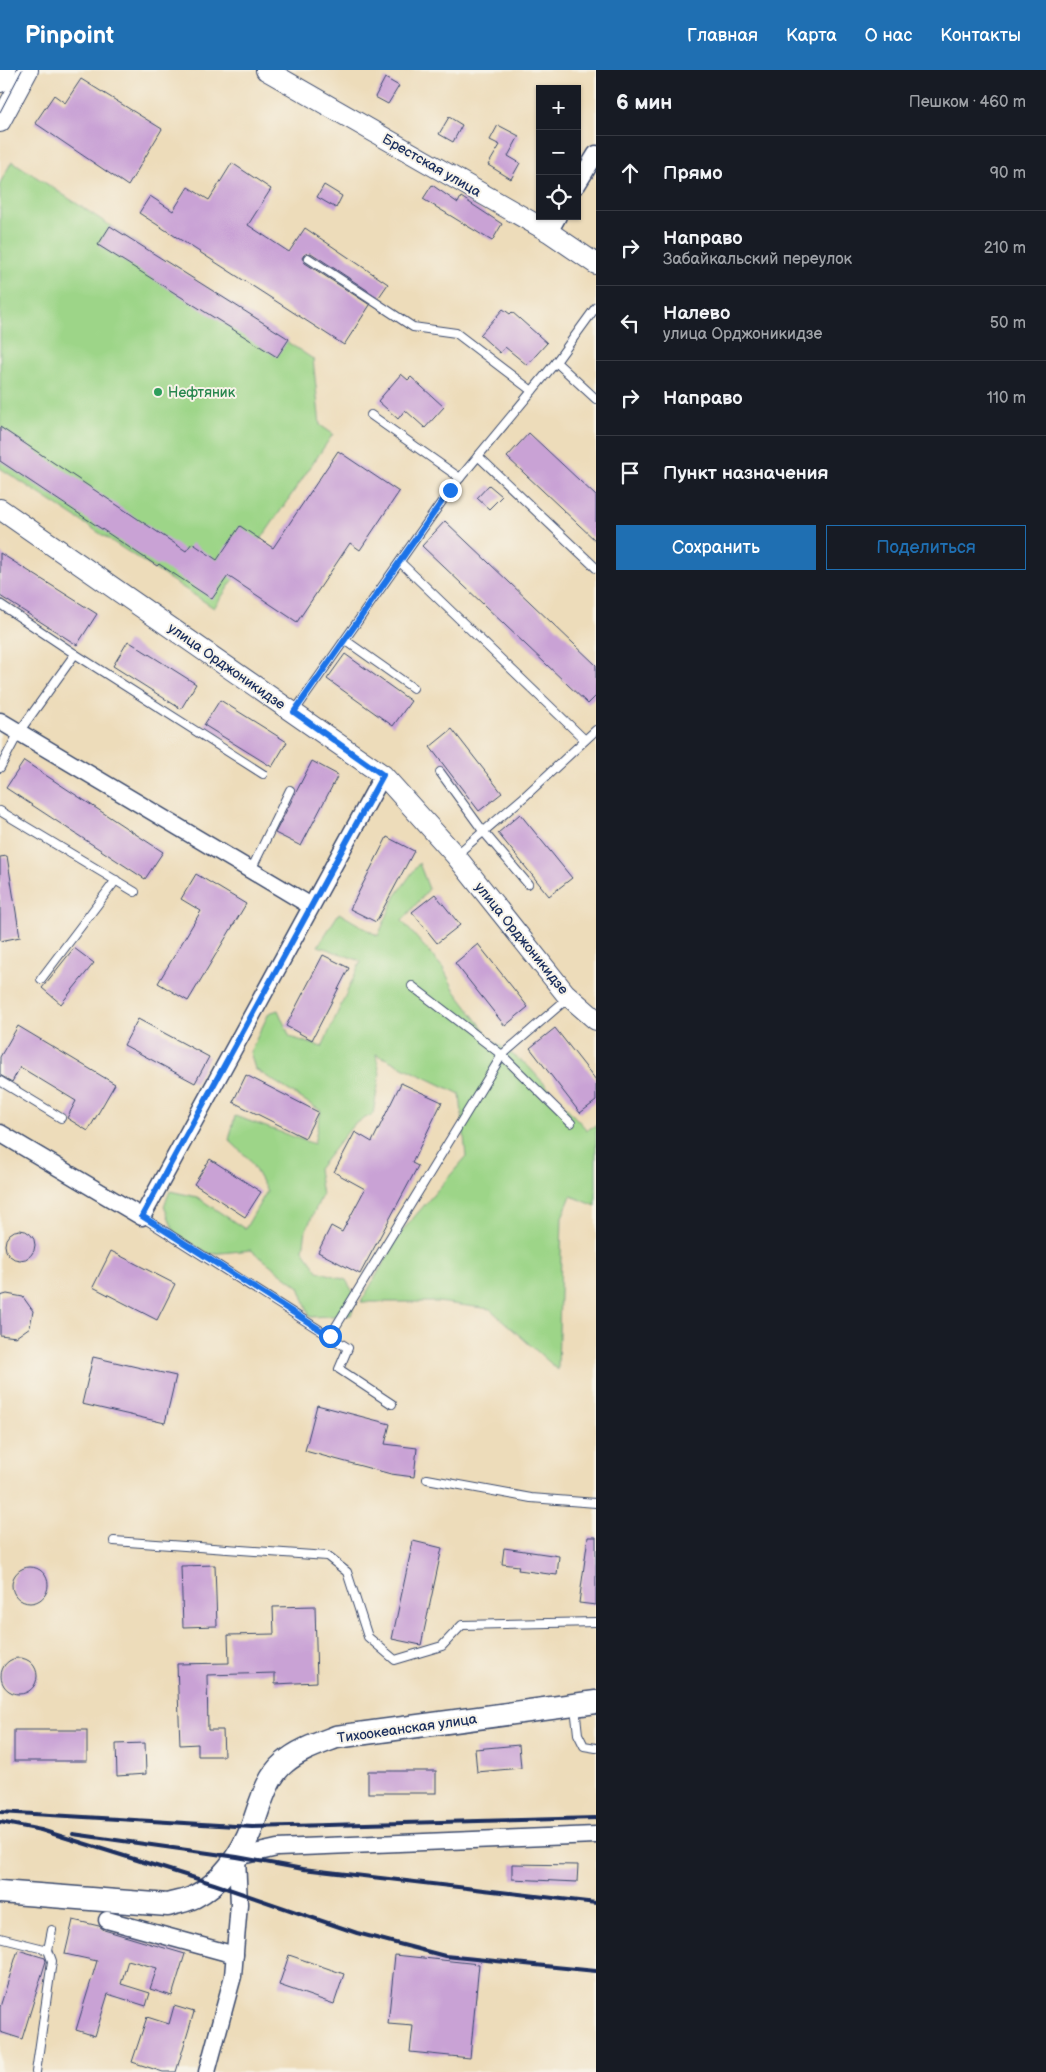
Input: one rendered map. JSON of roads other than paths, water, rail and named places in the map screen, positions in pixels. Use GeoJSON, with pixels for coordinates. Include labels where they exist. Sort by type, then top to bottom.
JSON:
{"type":"FeatureCollection","features":[{"type":"Feature","properties":{"kind":"main road","name":"Тихоокеанская улица"},"geometry":{"type":"LineString","coordinates":[[0,1892],[168,1905],[193,1898],[214,1884],[237,1857],[252,1827],[257,1806],[269,1785],[283,1764],[307,1747],[336,1737],[585,1704]]}},
{"type":"Feature","properties":{"kind":"street","name":"Брестская улица"},"geometry":{"type":"LineString","coordinates":[[266,70],[554,224],[596,264]]}},
{"type":"Feature","properties":{"kind":"street"},"geometry":{"type":"LineString","coordinates":[[0,82],[20,71]]}},
{"type":"Feature","properties":{"kind":"street"},"geometry":{"type":"LineString","coordinates":[[0,122],[20,71]]}},
{"type":"Feature","properties":{"kind":"street"},"geometry":{"type":"LineString","coordinates":[[581,178],[596,154]]}},
{"type":"Feature","properties":{"kind":"street","name":"улица Орджоникидзе"},"geometry":{"type":"LineString","coordinates":[[0,509],[383,775],[455,855],[569,997],[596,1020]]}},
{"type":"Feature","properties":{"kind":"street"},"geometry":{"type":"LineString","coordinates":[[0,721],[311,906]]}},
{"type":"Feature","properties":{"kind":"street"},"geometry":{"type":"LineString","coordinates":[[0,1133],[142,1216],[383,775]]}},
{"type":"Feature","properties":{"kind":"street"},"geometry":{"type":"LineString","coordinates":[[207,2072],[233,1976],[239,1904],[237,1857],[277,1848],[596,1835]]}},
{"type":"Feature","properties":{"kind":"street"},"geometry":{"type":"LineString","coordinates":[[108,1920],[235,1956]]}},
{"type":"Feature","properties":{"kind":"lane"},"geometry":{"type":"LineString","coordinates":[[308,258],[413,326],[456,333],[532,391]]}},
{"type":"Feature","properties":{"kind":"lane"},"geometry":{"type":"LineString","coordinates":[[294,712],[460,478],[556,362],[596,307]]}},
{"type":"Feature","properties":{"kind":"lane"},"geometry":{"type":"LineString","coordinates":[[556,362],[596,399]]}},
{"type":"Feature","properties":{"kind":"lane"},"geometry":{"type":"LineString","coordinates":[[371,415],[460,478]]}},
{"type":"Feature","properties":{"kind":"lane"},"geometry":{"type":"LineString","coordinates":[[478,456],[596,568]]}},
{"type":"Feature","properties":{"kind":"lane"},"geometry":{"type":"LineString","coordinates":[[400,562],[585,740]]}},
{"type":"Feature","properties":{"kind":"lane"},"geometry":{"type":"LineString","coordinates":[[0,604],[263,774]]}},
{"type":"Feature","properties":{"kind":"lane"},"geometry":{"type":"LineString","coordinates":[[344,640],[413,688]]}},
{"type":"Feature","properties":{"kind":"lane"},"geometry":{"type":"LineString","coordinates":[[0,768],[19,732],[75,654]]}},
{"type":"Feature","properties":{"kind":"lane"},"geometry":{"type":"LineString","coordinates":[[455,855],[596,730]]}},
{"type":"Feature","properties":{"kind":"lane"},"geometry":{"type":"LineString","coordinates":[[440,772],[483,831],[528,884]]}},
{"type":"Feature","properties":{"kind":"lane"},"geometry":{"type":"LineString","coordinates":[[250,870],[290,790]]}},
{"type":"Feature","properties":{"kind":"lane"},"geometry":{"type":"LineString","coordinates":[[0,811],[135,892]]}},
{"type":"Feature","properties":{"kind":"lane"},"geometry":{"type":"LineString","coordinates":[[41,979],[116,880]]}},
{"type":"Feature","properties":{"kind":"lane"},"geometry":{"type":"LineString","coordinates":[[412,986],[502,1055],[571,1123]]}},
{"type":"Feature","properties":{"kind":"lane"},"geometry":{"type":"LineString","coordinates":[[330,1336],[502,1055],[569,997]]}},
{"type":"Feature","properties":{"kind":"lane"},"geometry":{"type":"LineString","coordinates":[[0,1081],[61,1118]]}},
{"type":"Feature","properties":{"kind":"lane"},"geometry":{"type":"LineString","coordinates":[[142,1216],[348,1348],[339,1369],[392,1404]]}},
{"type":"Feature","properties":{"kind":"lane"},"geometry":{"type":"LineString","coordinates":[[426,1480],[531,1498],[596,1503]]}},
{"type":"Feature","properties":{"kind":"lane"},"geometry":{"type":"LineString","coordinates":[[114,1541],[328,1556],[348,1572],[368,1637],[395,1660],[442,1646],[462,1625],[596,1622]]}},
{"type":"Feature","properties":{"kind":"lane"},"geometry":{"type":"LineString","coordinates":[[585,1704],[578,1734],[584,1746],[596,1748]]}},
{"type":"Feature","properties":{"kind":"lane"},"geometry":{"type":"LineString","coordinates":[[36,2072],[52,1961],[48,1950],[52,1930]]}},
{"type":"Feature","properties":{"kind":"lane"},"geometry":{"type":"LineString","coordinates":[[0,1938],[48,1950]]}},
{"type":"Feature","properties":{"kind":"tram line"},"geometry":{"type":"LineString","coordinates":[[0,112],[22,70]]}},
{"type":"Feature","properties":{"kind":"railway"},"geometry":{"type":"LineString","coordinates":[[0,1812],[252,1827],[596,1818]]}},
{"type":"Feature","properties":{"kind":"railway"},"geometry":{"type":"LineString","coordinates":[[0,1822],[41,1830],[214,1884],[357,1933],[445,1956],[596,1971]]}},
{"type":"Feature","properties":{"kind":"railway"},"geometry":{"type":"LineString","coordinates":[[73,1834],[237,1857],[303,1869],[596,1903]]}},
{"type":"Feature","properties":{"kind":"place","name":"Нефтяник"},"geometry":{"type":"Point","coordinates":[158,392]}}]}
